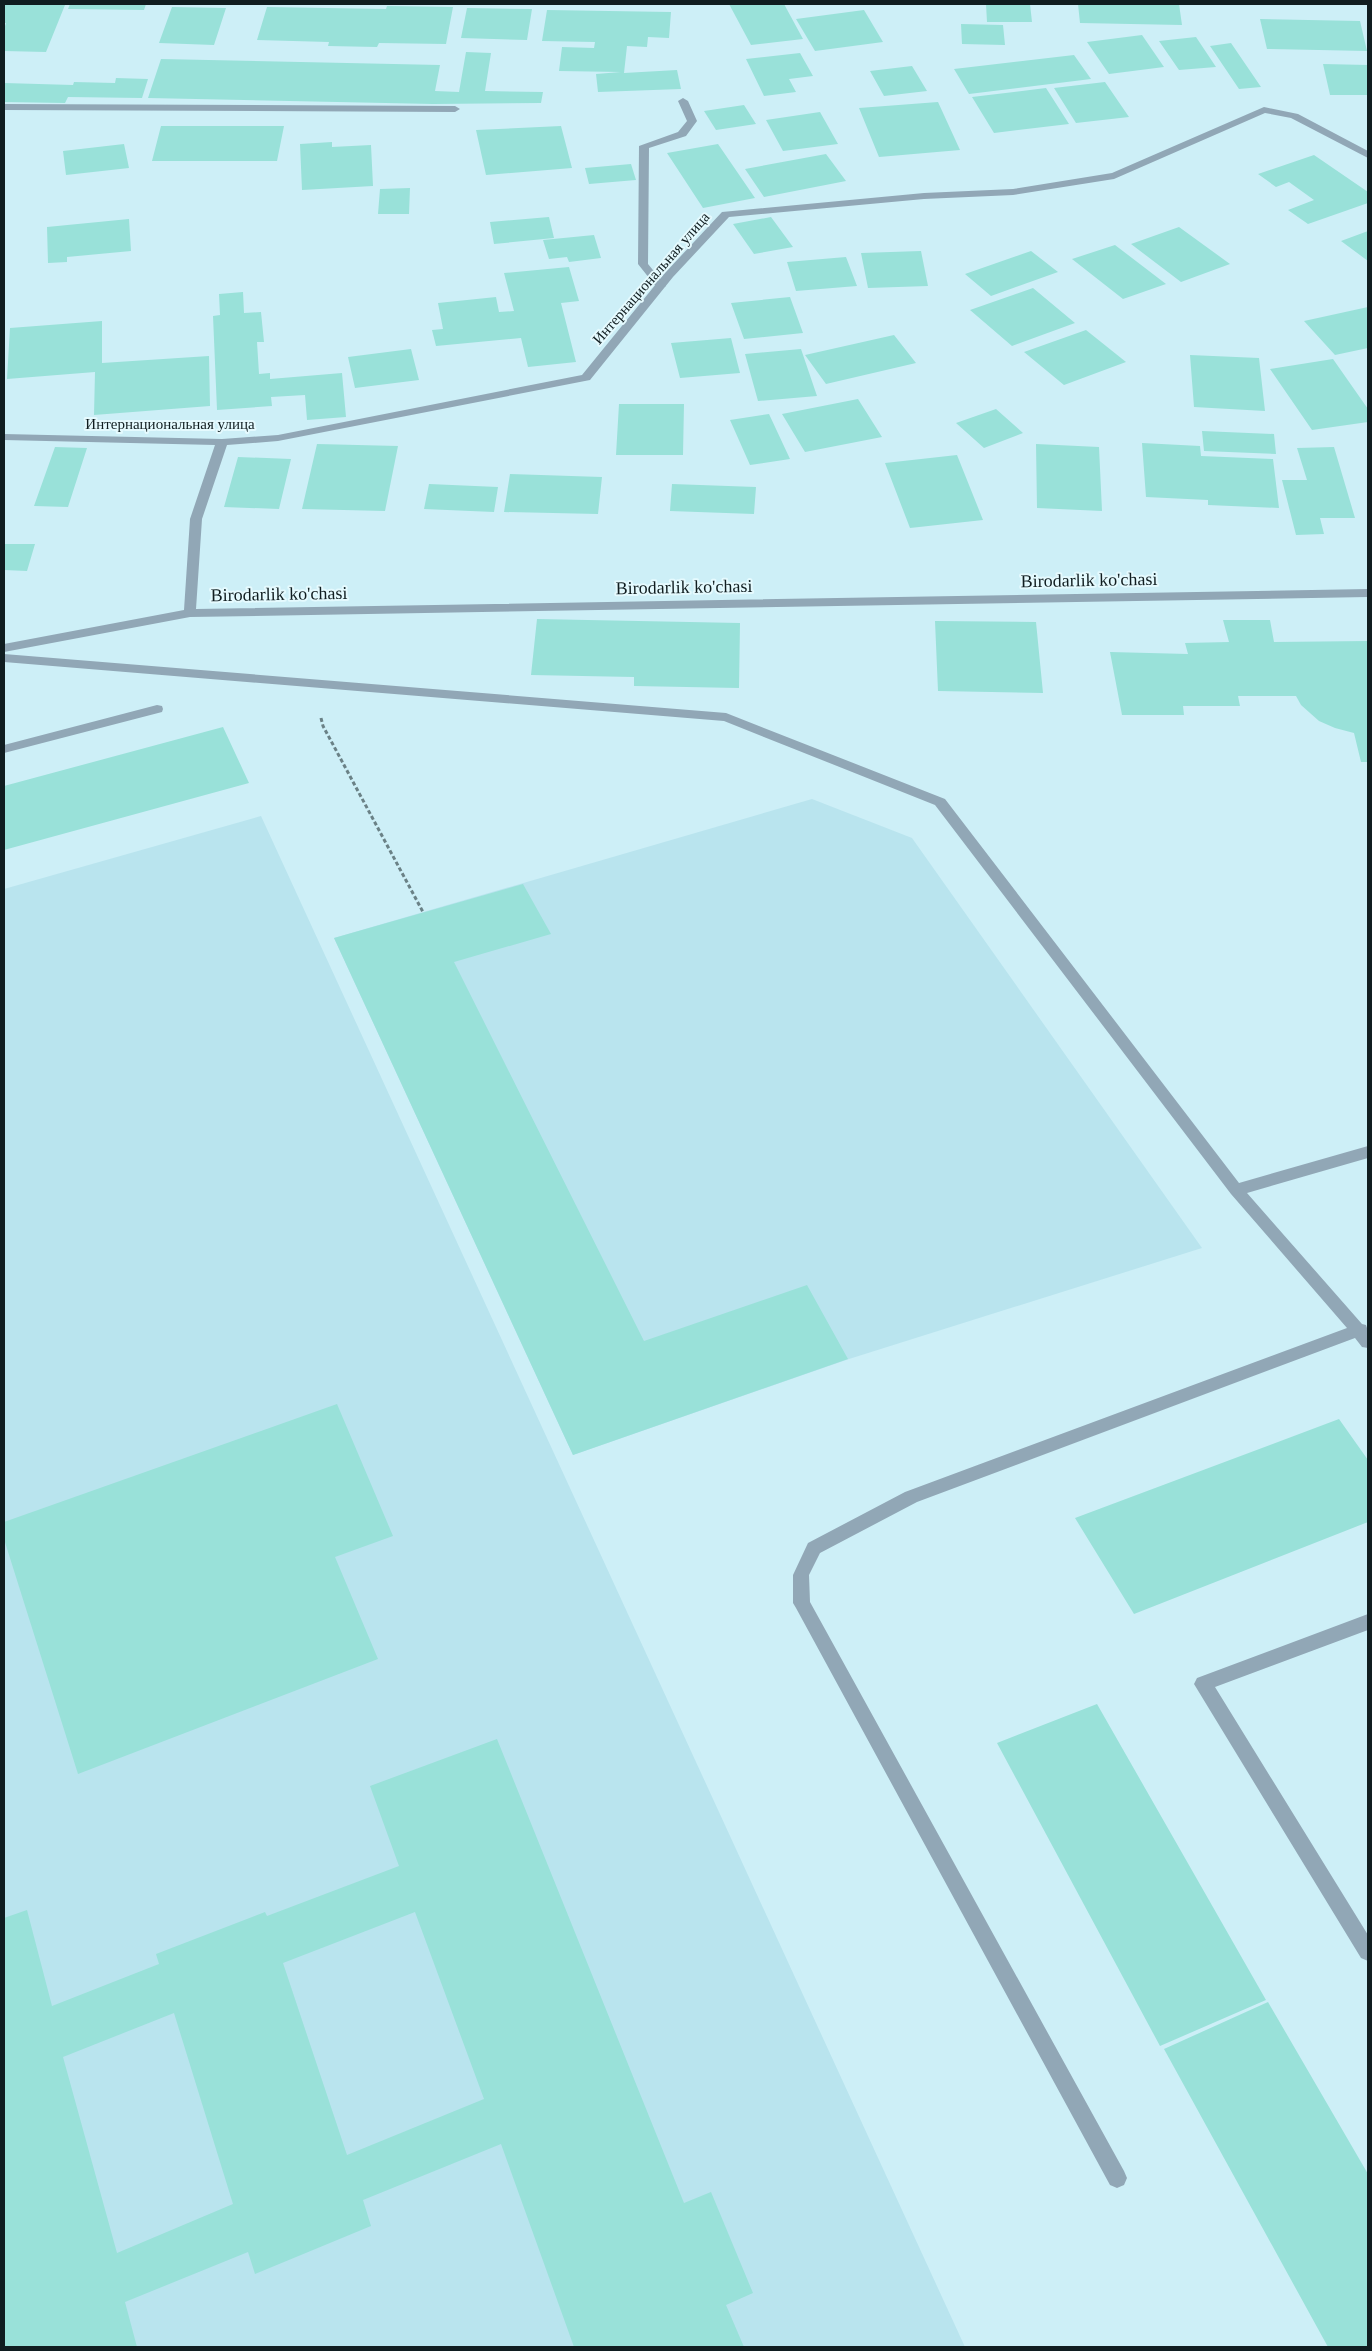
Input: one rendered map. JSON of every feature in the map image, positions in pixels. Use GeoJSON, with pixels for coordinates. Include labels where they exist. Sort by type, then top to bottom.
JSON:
{"type":"FeatureCollection","features":[{"type":"Feature","properties":{"kind":"street"},"geometry":{"type":"LineString","coordinates":[[661,286],[643,264],[644,146],[682,134],[692,121],[684,101]]}},
{"type":"Feature","properties":{"kind":"street"},"geometry":{"type":"LineString","coordinates":[[4,107],[455,109]]}},
{"type":"Feature","properties":{"kind":"street","name":"Интернациональная улица"},"geometry":{"type":"LineString","coordinates":[[4,437],[222,442],[278,438],[586,378],[661,286],[726,214],[924,196],[1013,192],[1114,176],[1264,110],[1294,116],[1368,155]]}},
{"type":"Feature","properties":{"kind":"street"},"geometry":{"type":"LineString","coordinates":[[190,612],[196,519],[222,442]]}},
{"type":"Feature","properties":{"kind":"street","name":"Birodarlik ko'chasi"},"geometry":{"type":"LineString","coordinates":[[4,648],[190,612],[1368,593]]}},
{"type":"Feature","properties":{"kind":"street"},"geometry":{"type":"LineString","coordinates":[[4,658],[726,717],[940,802],[1236,1190],[1364,1336],[911,1496],[814,1548],[801,1575],[802,1603],[1117,2178]]}},
{"type":"Feature","properties":{"kind":"street"},"geometry":{"type":"LineString","coordinates":[[4,749],[156,709]]}},
{"type":"Feature","properties":{"kind":"street"},"geometry":{"type":"LineString","coordinates":[[1236,1190],[1368,1152]]}},
{"type":"Feature","properties":{"kind":"street"},"geometry":{"type":"LineString","coordinates":[[1368,1622],[1203,1684],[1368,1952]]}},
{"type":"Feature","properties":{"kind":"path"},"geometry":{"type":"LineString","coordinates":[[314,682],[323,726],[423,912]]}},
{"type":"Feature","properties":{"kind":"shaded area"},"geometry":{"type":"Polygon","coordinates":[[[812,799],[912,838],[1202,1248],[849,1359],[573,1455],[334,938],[812,799]]]}},
{"type":"Feature","properties":{"kind":"shaded area"},"geometry":{"type":"Polygon","coordinates":[[[261,816],[965,2347],[4,2347],[4,889],[261,816]]]}},
{"type":"Feature","properties":{"kind":"building"},"geometry":{"type":"Polygon","coordinates":[[[4,4],[65,5],[46,52],[4,51],[4,29],[6,23],[4,23],[4,4]]]}},
{"type":"Feature","properties":{"kind":"building"},"geometry":{"type":"Polygon","coordinates":[[[70,4],[146,4],[144,10],[68,9],[70,4]]]}},
{"type":"Feature","properties":{"kind":"building"},"geometry":{"type":"Polygon","coordinates":[[[729,4],[784,4],[803,39],[751,45],[729,4]]]}},
{"type":"Feature","properties":{"kind":"building"},"geometry":{"type":"Polygon","coordinates":[[[986,4],[1030,4],[1032,22],[987,22],[986,4]]]}},
{"type":"Feature","properties":{"kind":"building"},"geometry":{"type":"Polygon","coordinates":[[[1078,4],[1179,4],[1182,25],[1080,23],[1078,4]]]}},
{"type":"Feature","properties":{"kind":"building"},"geometry":{"type":"Polygon","coordinates":[[[387,6],[453,7],[446,44],[379,43],[377,47],[328,46],[329,42],[257,40],[267,7],[386,9],[387,6]]]}},
{"type":"Feature","properties":{"kind":"building"},"geometry":{"type":"Polygon","coordinates":[[[172,7],[226,8],[214,45],[159,43],[172,7]]]}},
{"type":"Feature","properties":{"kind":"building"},"geometry":{"type":"Polygon","coordinates":[[[467,8],[532,9],[527,40],[461,38],[467,8]]]}},
{"type":"Feature","properties":{"kind":"building"},"geometry":{"type":"Polygon","coordinates":[[[547,10],[671,12],[669,38],[648,37],[647,47],[627,46],[624,73],[677,70],[681,89],[598,92],[596,74],[621,72],[559,71],[562,47],[594,48],[595,42],[542,41],[547,10]]]}},
{"type":"Feature","properties":{"kind":"building"},"geometry":{"type":"Polygon","coordinates":[[[864,10],[883,42],[815,51],[796,19],[864,10]]]}},
{"type":"Feature","properties":{"kind":"building"},"geometry":{"type":"Polygon","coordinates":[[[1260,19],[1360,21],[1367,51],[1267,49],[1260,19]]]}},
{"type":"Feature","properties":{"kind":"building"},"geometry":{"type":"Polygon","coordinates":[[[961,24],[1003,25],[1005,45],[962,44],[961,24]]]}},
{"type":"Feature","properties":{"kind":"building"},"geometry":{"type":"Polygon","coordinates":[[[1142,35],[1164,67],[1109,74],[1087,42],[1142,35]]]}},
{"type":"Feature","properties":{"kind":"building"},"geometry":{"type":"Polygon","coordinates":[[[1196,37],[1216,67],[1179,70],[1159,41],[1196,37]]]}},
{"type":"Feature","properties":{"kind":"building"},"geometry":{"type":"Polygon","coordinates":[[[1231,43],[1261,87],[1239,89],[1210,46],[1231,43]]]}},
{"type":"Feature","properties":{"kind":"building"},"geometry":{"type":"Polygon","coordinates":[[[466,52],[491,53],[485,91],[543,92],[541,103],[433,104],[148,98],[161,59],[440,65],[435,91],[459,92],[466,52]]]}},
{"type":"Feature","properties":{"kind":"building"},"geometry":{"type":"Polygon","coordinates":[[[800,53],[813,76],[789,79],[796,92],[764,96],[746,59],[800,53]]]}},
{"type":"Feature","properties":{"kind":"building"},"geometry":{"type":"Polygon","coordinates":[[[1074,55],[1091,79],[969,94],[954,69],[1074,55]]]}},
{"type":"Feature","properties":{"kind":"building"},"geometry":{"type":"Polygon","coordinates":[[[1323,64],[1368,65],[1368,95],[1330,95],[1323,64]]]}},
{"type":"Feature","properties":{"kind":"building"},"geometry":{"type":"Polygon","coordinates":[[[912,66],[927,91],[884,96],[870,71],[912,66]]]}},
{"type":"Feature","properties":{"kind":"building"},"geometry":{"type":"Polygon","coordinates":[[[116,78],[148,79],[142,98],[68,97],[65,103],[4,102],[4,83],[73,85],[74,82],[115,83],[116,78]]]}},
{"type":"Feature","properties":{"kind":"building"},"geometry":{"type":"Polygon","coordinates":[[[1105,82],[1129,117],[1076,123],[1054,88],[1105,82]]]}},
{"type":"Feature","properties":{"kind":"building"},"geometry":{"type":"Polygon","coordinates":[[[1046,88],[1069,124],[994,133],[972,97],[1046,88]]]}},
{"type":"Feature","properties":{"kind":"building"},"geometry":{"type":"Polygon","coordinates":[[[938,102],[960,150],[879,157],[859,108],[938,102]]]}},
{"type":"Feature","properties":{"kind":"building"},"geometry":{"type":"Polygon","coordinates":[[[744,105],[756,124],[716,130],[704,111],[744,105]]]}},
{"type":"Feature","properties":{"kind":"building"},"geometry":{"type":"Polygon","coordinates":[[[820,112],[838,144],[783,151],[766,120],[820,112]]]}},
{"type":"Feature","properties":{"kind":"building"},"geometry":{"type":"Polygon","coordinates":[[[161,126],[284,126],[277,161],[152,161],[161,126]]]}},
{"type":"Feature","properties":{"kind":"building"},"geometry":{"type":"Polygon","coordinates":[[[561,126],[572,168],[486,175],[476,130],[561,126]]]}},
{"type":"Feature","properties":{"kind":"building"},"geometry":{"type":"Polygon","coordinates":[[[332,142],[332,147],[371,145],[373,186],[302,190],[300,144],[332,142]]]}},
{"type":"Feature","properties":{"kind":"building"},"geometry":{"type":"Polygon","coordinates":[[[124,144],[129,168],[66,175],[63,151],[124,144]]]}},
{"type":"Feature","properties":{"kind":"building"},"geometry":{"type":"Polygon","coordinates":[[[718,144],[755,198],[703,208],[667,153],[718,144]]]}},
{"type":"Feature","properties":{"kind":"building"},"geometry":{"type":"Polygon","coordinates":[[[826,154],[846,181],[764,197],[745,169],[826,154]]]}},
{"type":"Feature","properties":{"kind":"building"},"geometry":{"type":"Polygon","coordinates":[[[1314,155],[1368,192],[1368,203],[1308,224],[1288,210],[1314,200],[1289,182],[1276,187],[1258,174],[1314,155]]]}},
{"type":"Feature","properties":{"kind":"building"},"geometry":{"type":"Polygon","coordinates":[[[631,164],[636,180],[589,184],[585,168],[631,164]]]}},
{"type":"Feature","properties":{"kind":"building"},"geometry":{"type":"Polygon","coordinates":[[[410,188],[409,214],[378,214],[380,189],[410,188]]]}},
{"type":"Feature","properties":{"kind":"building"},"geometry":{"type":"Polygon","coordinates":[[[549,217],[554,238],[494,244],[490,222],[549,217]]]}},
{"type":"Feature","properties":{"kind":"building"},"geometry":{"type":"Polygon","coordinates":[[[771,217],[793,247],[754,254],[733,224],[771,217]]]}},
{"type":"Feature","properties":{"kind":"building"},"geometry":{"type":"Polygon","coordinates":[[[129,219],[131,251],[67,257],[67,262],[48,263],[47,227],[129,219]]]}},
{"type":"Feature","properties":{"kind":"building"},"geometry":{"type":"Polygon","coordinates":[[[1179,227],[1230,264],[1181,282],[1131,244],[1179,227]]]}},
{"type":"Feature","properties":{"kind":"building"},"geometry":{"type":"Polygon","coordinates":[[[1368,231],[1368,261],[1341,241],[1368,231]]]}},
{"type":"Feature","properties":{"kind":"building"},"geometry":{"type":"Polygon","coordinates":[[[594,235],[601,258],[569,262],[567,257],[549,259],[543,240],[594,235]]]}},
{"type":"Feature","properties":{"kind":"building"},"geometry":{"type":"Polygon","coordinates":[[[1115,245],[1166,284],[1123,299],[1072,259],[1115,245]]]}},
{"type":"Feature","properties":{"kind":"building"},"geometry":{"type":"Polygon","coordinates":[[[921,251],[928,286],[868,288],[861,253],[921,251]]]}},
{"type":"Feature","properties":{"kind":"building"},"geometry":{"type":"Polygon","coordinates":[[[1031,251],[1058,272],[991,296],[965,274],[1031,251]]]}},
{"type":"Feature","properties":{"kind":"building"},"geometry":{"type":"Polygon","coordinates":[[[846,257],[857,286],[796,291],[787,262],[846,257]]]}},
{"type":"Feature","properties":{"kind":"building"},"geometry":{"type":"Polygon","coordinates":[[[569,267],[579,301],[561,303],[576,362],[528,367],[521,338],[436,346],[432,330],[443,329],[438,303],[496,297],[499,312],[514,311],[504,273],[569,267]]]}},
{"type":"Feature","properties":{"kind":"building"},"geometry":{"type":"Polygon","coordinates":[[[1033,288],[1075,323],[1012,346],[970,310],[1033,288]]]}},
{"type":"Feature","properties":{"kind":"building"},"geometry":{"type":"Polygon","coordinates":[[[243,292],[244,313],[261,312],[264,342],[257,342],[259,374],[270,373],[270,379],[342,373],[346,417],[307,420],[305,395],[271,397],[272,406],[217,410],[213,316],[220,315],[219,294],[243,292]]]}},
{"type":"Feature","properties":{"kind":"building"},"geometry":{"type":"Polygon","coordinates":[[[790,297],[803,333],[744,339],[731,303],[790,297]]]}},
{"type":"Feature","properties":{"kind":"building"},"geometry":{"type":"Polygon","coordinates":[[[1368,307],[1368,348],[1335,355],[1304,321],[1368,307]]]}},
{"type":"Feature","properties":{"kind":"building"},"geometry":{"type":"Polygon","coordinates":[[[102,321],[102,363],[209,356],[210,406],[94,415],[95,372],[7,379],[10,328],[102,321]]]}},
{"type":"Feature","properties":{"kind":"building"},"geometry":{"type":"Polygon","coordinates":[[[1086,330],[1126,362],[1064,385],[1024,352],[1086,330]]]}},
{"type":"Feature","properties":{"kind":"building"},"geometry":{"type":"Polygon","coordinates":[[[894,335],[916,363],[826,384],[805,355],[894,335]]]}},
{"type":"Feature","properties":{"kind":"building"},"geometry":{"type":"Polygon","coordinates":[[[731,338],[740,373],[680,378],[671,343],[731,338]]]}},
{"type":"Feature","properties":{"kind":"building"},"geometry":{"type":"Polygon","coordinates":[[[411,349],[419,380],[355,388],[348,357],[411,349]]]}},
{"type":"Feature","properties":{"kind":"building"},"geometry":{"type":"Polygon","coordinates":[[[801,349],[817,396],[758,401],[745,354],[801,349]]]}},
{"type":"Feature","properties":{"kind":"building"},"geometry":{"type":"Polygon","coordinates":[[[1190,355],[1259,358],[1265,411],[1194,407],[1190,355]]]}},
{"type":"Feature","properties":{"kind":"building"},"geometry":{"type":"Polygon","coordinates":[[[1333,359],[1368,409],[1368,422],[1312,430],[1270,369],[1333,359]]]}},
{"type":"Feature","properties":{"kind":"building"},"geometry":{"type":"Polygon","coordinates":[[[858,399],[882,437],[805,452],[782,414],[858,399]]]}},
{"type":"Feature","properties":{"kind":"building"},"geometry":{"type":"Polygon","coordinates":[[[619,404],[684,404],[683,455],[616,455],[619,404]]]}},
{"type":"Feature","properties":{"kind":"building"},"geometry":{"type":"Polygon","coordinates":[[[996,409],[1023,433],[984,448],[956,423],[996,409]]]}},
{"type":"Feature","properties":{"kind":"building"},"geometry":{"type":"Polygon","coordinates":[[[769,414],[790,459],[750,465],[730,420],[769,414]]]}},
{"type":"Feature","properties":{"kind":"building"},"geometry":{"type":"Polygon","coordinates":[[[1202,431],[1274,434],[1276,454],[1204,451],[1202,431]]]}},
{"type":"Feature","properties":{"kind":"building"},"geometry":{"type":"Polygon","coordinates":[[[1142,443],[1200,446],[1201,456],[1273,459],[1279,508],[1208,505],[1208,500],[1146,497],[1142,443]]]}},
{"type":"Feature","properties":{"kind":"building"},"geometry":{"type":"Polygon","coordinates":[[[317,444],[398,446],[385,511],[302,509],[317,444]]]}},
{"type":"Feature","properties":{"kind":"building"},"geometry":{"type":"Polygon","coordinates":[[[1036,444],[1099,447],[1102,511],[1037,508],[1036,444]]]}},
{"type":"Feature","properties":{"kind":"building"},"geometry":{"type":"Polygon","coordinates":[[[55,447],[87,448],[68,507],[34,506],[55,447]]]}},
{"type":"Feature","properties":{"kind":"building"},"geometry":{"type":"Polygon","coordinates":[[[1334,447],[1355,518],[1320,518],[1324,534],[1296,535],[1282,480],[1307,480],[1297,448],[1334,447]]]}},
{"type":"Feature","properties":{"kind":"building"},"geometry":{"type":"Polygon","coordinates":[[[957,455],[983,520],[910,528],[885,463],[957,455]]]}},
{"type":"Feature","properties":{"kind":"building"},"geometry":{"type":"Polygon","coordinates":[[[238,457],[291,459],[279,509],[224,507],[238,457]]]}},
{"type":"Feature","properties":{"kind":"building"},"geometry":{"type":"Polygon","coordinates":[[[510,474],[602,477],[598,514],[504,512],[510,474]]]}},
{"type":"Feature","properties":{"kind":"building"},"geometry":{"type":"Polygon","coordinates":[[[429,484],[498,487],[494,512],[424,509],[429,484]]]}},
{"type":"Feature","properties":{"kind":"building"},"geometry":{"type":"Polygon","coordinates":[[[672,484],[756,487],[754,514],[670,511],[672,484]]]}},
{"type":"Feature","properties":{"kind":"building"},"geometry":{"type":"Polygon","coordinates":[[[4,544],[35,544],[27,571],[4,570],[4,544]]]}},
{"type":"Feature","properties":{"kind":"building"},"geometry":{"type":"Polygon","coordinates":[[[537,619],[740,623],[739,688],[634,686],[634,677],[531,675],[537,619]]]}},
{"type":"Feature","properties":{"kind":"building"},"geometry":{"type":"Polygon","coordinates":[[[1223,620],[1270,620],[1274,642],[1368,641],[1368,762],[1361,762],[1354,733],[1319,721],[1301,705],[1296,696],[1238,696],[1240,706],[1183,706],[1184,715],[1122,715],[1110,652],[1188,654],[1185,643],[1229,642],[1223,620]]]}},
{"type":"Feature","properties":{"kind":"building"},"geometry":{"type":"Polygon","coordinates":[[[935,621],[1036,622],[1043,693],[938,691],[935,621]]]}},
{"type":"Feature","properties":{"kind":"building"},"geometry":{"type":"Polygon","coordinates":[[[223,727],[249,783],[4,850],[4,786],[223,727]]]}},
{"type":"Feature","properties":{"kind":"building"},"geometry":{"type":"Polygon","coordinates":[[[523,884],[551,934],[454,962],[644,1341],[807,1285],[848,1359],[573,1455],[334,938],[523,884]]]}},
{"type":"Feature","properties":{"kind":"building"},"geometry":{"type":"Polygon","coordinates":[[[337,1404],[393,1536],[335,1557],[378,1659],[78,1774],[4,1539],[4,1522],[337,1404]]]}},
{"type":"Feature","properties":{"kind":"building"},"geometry":{"type":"Polygon","coordinates":[[[1339,1419],[1368,1460],[1368,1522],[1134,1614],[1075,1518],[1339,1419]]]}},
{"type":"Feature","properties":{"kind":"building"},"geometry":{"type":"Polygon","coordinates":[[[1097,1704],[1266,2000],[1160,2046],[997,1743],[1097,1704]]]}},
{"type":"Feature","properties":{"kind":"building"},"geometry":{"type":"Polygon","coordinates":[[[497,1739],[684,2203],[711,2192],[753,2293],[726,2305],[744,2347],[574,2347],[501,2144],[363,2200],[371,2226],[255,2274],[248,2252],[125,2302],[137,2347],[4,2347],[4,1918],[27,1910],[52,2006],[159,1964],[156,1954],[265,1912],[267,1916],[399,1866],[370,1786],[497,1739]],[[415,1912],[283,1963],[347,2155],[484,2099],[415,1912]],[[174,2013],[63,2057],[117,2253],[233,2204],[174,2013]]]}},
{"type":"Feature","properties":{"kind":"building"},"geometry":{"type":"Polygon","coordinates":[[[1268,2002],[1368,2174],[1368,2347],[1328,2347],[1164,2049],[1268,2002]]]}}]}
